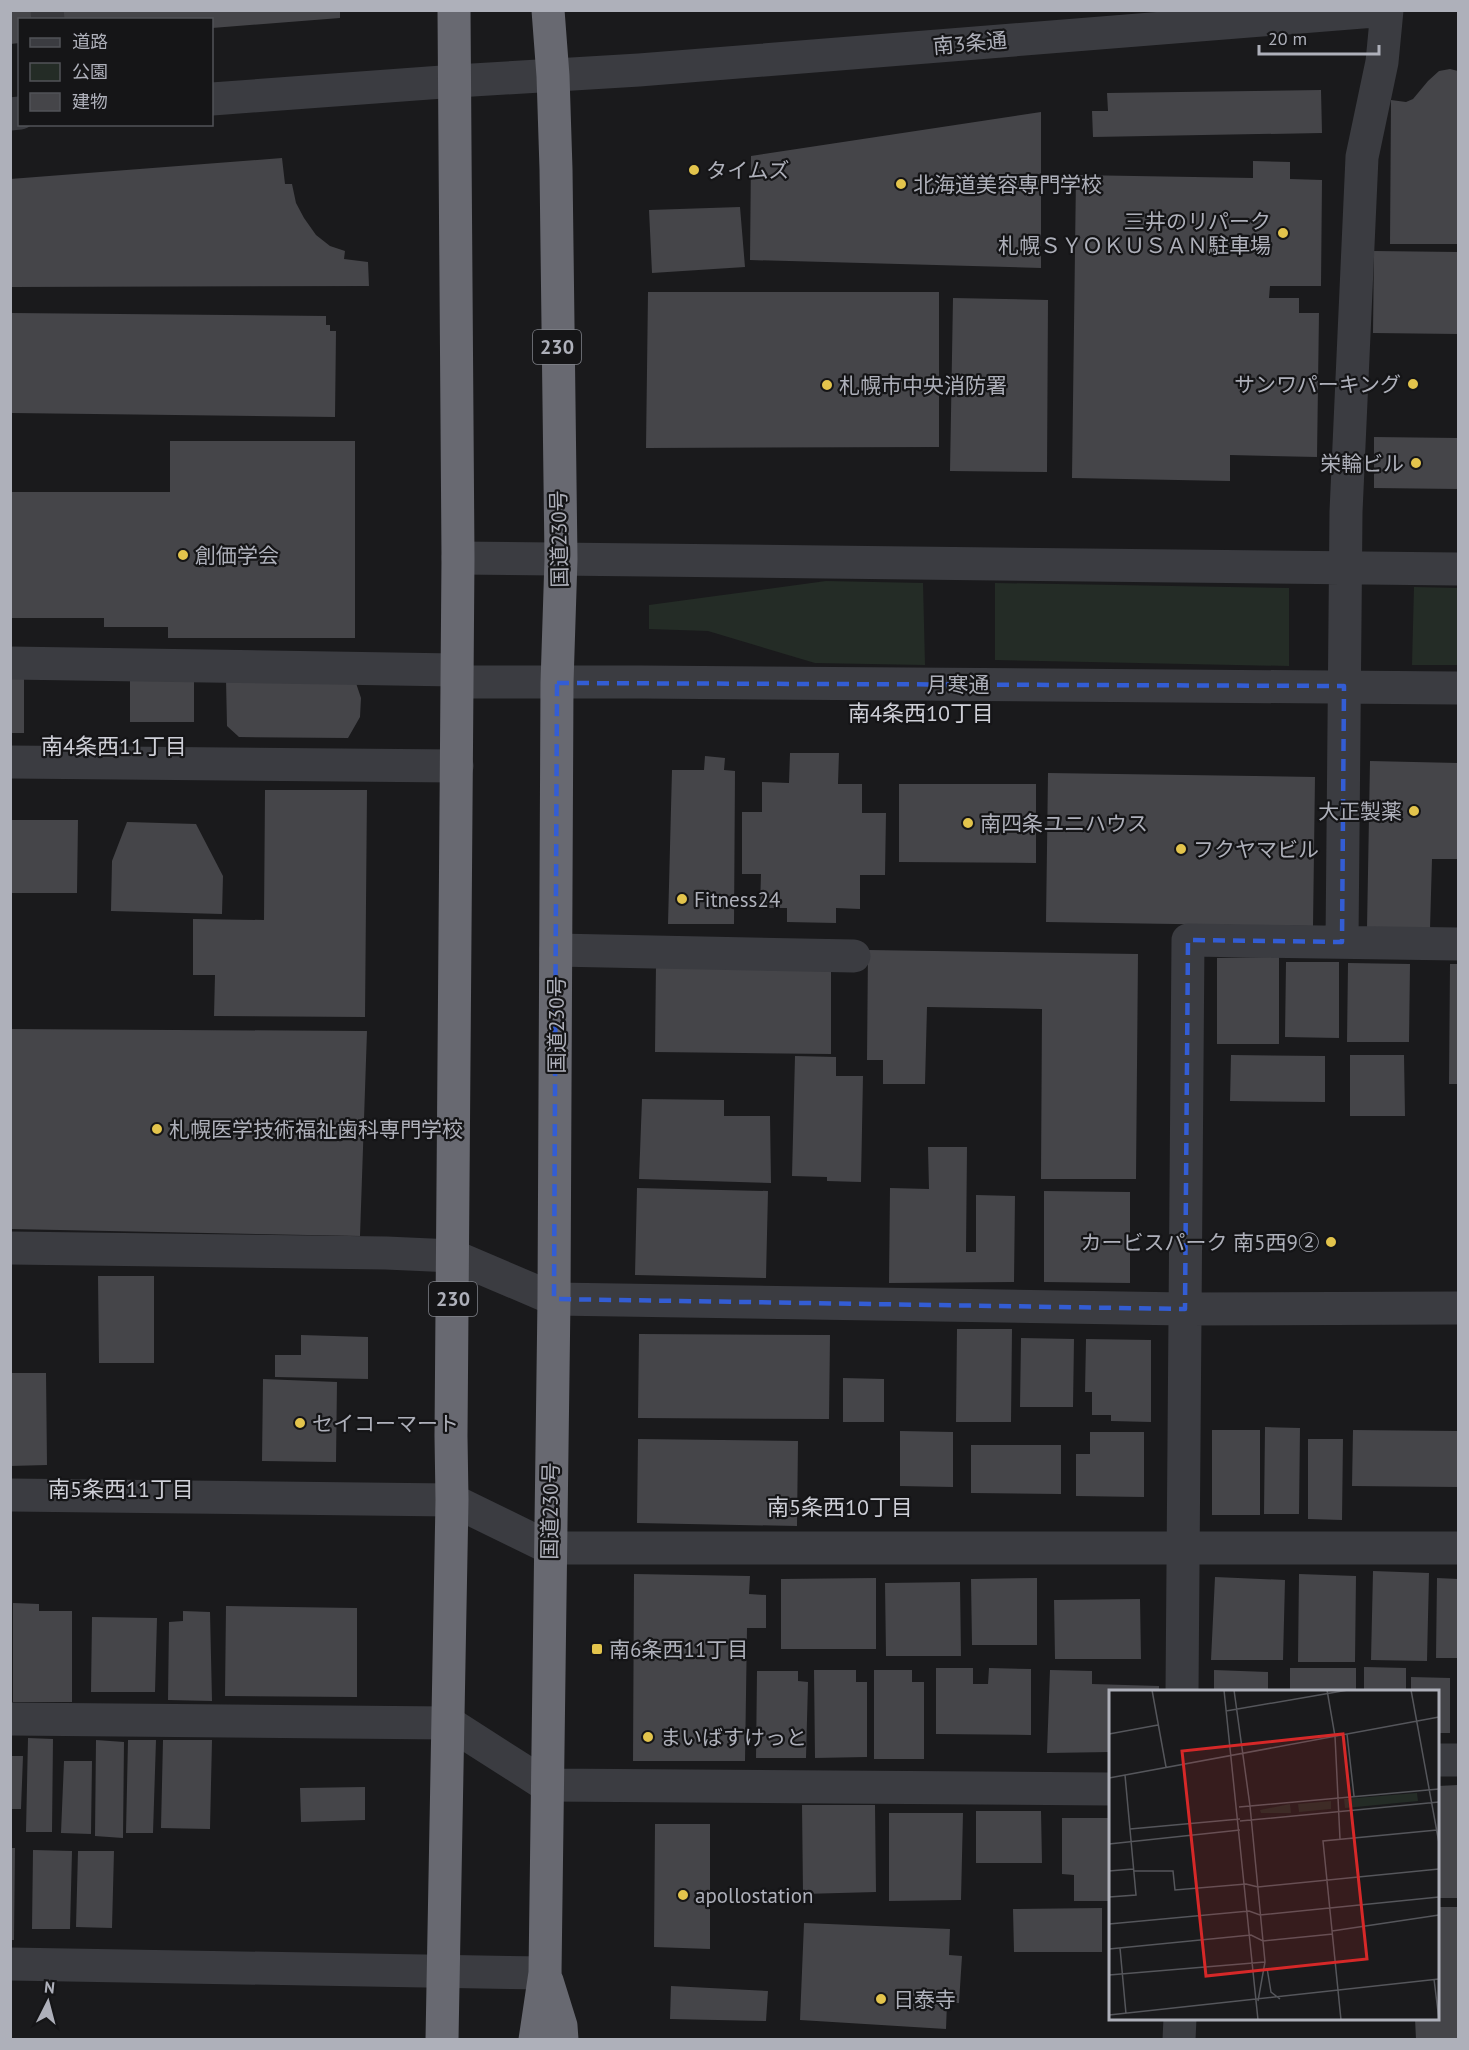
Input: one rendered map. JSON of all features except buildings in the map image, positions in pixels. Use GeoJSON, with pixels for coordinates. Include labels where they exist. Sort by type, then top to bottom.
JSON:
{"type":"FeatureCollection","features":[{"type":"Feature","properties":{"kind":"highway","name":"230"},"geometry":{"type":"LineString","coordinates":[[442,2040],[452,1500],[457,766],[458,558],[454,10]]}},
{"type":"Feature","properties":{"kind":"highway","name":"国道230号"},"geometry":{"type":"LineString","coordinates":[[535,2040],[545,1973],[554,1299],[557,683],[561,559],[553,76],[548,10]]}},
{"type":"Feature","properties":{"kind":"highway"},"geometry":{"type":"LineString","coordinates":[[545,1973],[561,2026],[562,2040]]}},
{"type":"Feature","properties":{"kind":"street","name":"南3条通"},"geometry":{"type":"LineString","coordinates":[[213,99],[553,76],[1387,10]]}},
{"type":"Feature","properties":{"kind":"street"},"geometry":{"type":"LineString","coordinates":[[1342,942],[1346,512],[1362,157],[1382,62],[1387,10]]}},
{"type":"Feature","properties":{"kind":"street"},"geometry":{"type":"LineString","coordinates":[[458,558],[1458,568]]}},
{"type":"Feature","properties":{"kind":"street","name":"月寒通"},"geometry":{"type":"LineString","coordinates":[[10,663],[457,676],[557,683],[1458,688]]}},
{"type":"Feature","properties":{"kind":"street"},"geometry":{"type":"LineString","coordinates":[[10,762],[457,766]]}},
{"type":"Feature","properties":{"kind":"street"},"geometry":{"type":"LineString","coordinates":[[1182,1690],[1188,940],[1458,944]]}},
{"type":"Feature","properties":{"kind":"street"},"geometry":{"type":"LineString","coordinates":[[556,950],[854,956]]}},
{"type":"Feature","properties":{"kind":"street"},"geometry":{"type":"LineString","coordinates":[[10,1248],[453,1256],[554,1299],[1185,1309],[1458,1308]]}},
{"type":"Feature","properties":{"kind":"street"},"geometry":{"type":"LineString","coordinates":[[10,1495],[452,1500],[550,1548],[1458,1548]]}},
{"type":"Feature","properties":{"kind":"street"},"geometry":{"type":"LineString","coordinates":[[10,1719],[448,1723],[546,1785],[1109,1789]]}},
{"type":"Feature","properties":{"kind":"street"},"geometry":{"type":"LineString","coordinates":[[1439,1760],[1458,1760]]}},
{"type":"Feature","properties":{"kind":"street"},"geometry":{"type":"LineString","coordinates":[[10,1964],[545,1973]]}},
{"type":"Feature","properties":{"kind":"street"},"geometry":{"type":"LineString","coordinates":[[1179,2040],[1180,2020]]}},
{"type":"Feature","properties":{"kind":"highlighted area"},"geometry":{"type":"Polygon","coordinates":[[[557,683],[1344,686],[1342,942],[1188,940],[1185,1309],[554,1299],[557,683]]]}},
{"type":"Feature","properties":{"kind":"green space"},"geometry":{"type":"Polygon","coordinates":[[[826,581],[923,583],[925,665],[815,663],[708,631],[649,629],[649,605],[826,581]]]}},
{"type":"Feature","properties":{"kind":"green space"},"geometry":{"type":"Polygon","coordinates":[[[995,583],[1289,588],[1289,666],[995,660],[995,583]]]}},
{"type":"Feature","properties":{"kind":"green space"},"geometry":{"type":"Polygon","coordinates":[[[1414,587],[1458,588],[1458,665],[1412,665],[1414,587]]]}},
{"type":"Feature","properties":{"kind":"tunnel"},"geometry":{"type":"LineString","coordinates":[[47,10],[48,18]]}},
{"type":"Feature","properties":{"kind":"place","name":"タイムズ"},"geometry":{"type":"Point","coordinates":[694,170]}},
{"type":"Feature","properties":{"kind":"place","name":"北海道美容専門学校"},"geometry":{"type":"Point","coordinates":[901,184]}},
{"type":"Feature","properties":{"kind":"place","name":"三井のリパーク 札幌ＳＹＯＫＵＳＡＮ駐車場"},"geometry":{"type":"Point","coordinates":[1283,233]}},
{"type":"Feature","properties":{"kind":"place","name":"サンワパーキング"},"geometry":{"type":"Point","coordinates":[1413,384]}},
{"type":"Feature","properties":{"kind":"place","name":"札幌市中央消防署"},"geometry":{"type":"Point","coordinates":[827,385]}},
{"type":"Feature","properties":{"kind":"place","name":"栄輪ビル"},"geometry":{"type":"Point","coordinates":[1416,463]}},
{"type":"Feature","properties":{"kind":"place","name":"創価学会"},"geometry":{"type":"Point","coordinates":[183,555]}},
{"type":"Feature","properties":{"kind":"place","name":"大正製薬"},"geometry":{"type":"Point","coordinates":[1414,811]}},
{"type":"Feature","properties":{"kind":"place","name":"南四条ユニハウス"},"geometry":{"type":"Point","coordinates":[968,823]}},
{"type":"Feature","properties":{"kind":"place","name":"フクヤマビル"},"geometry":{"type":"Point","coordinates":[1181,849]}},
{"type":"Feature","properties":{"kind":"place","name":"Fitness24"},"geometry":{"type":"Point","coordinates":[682,899]}},
{"type":"Feature","properties":{"kind":"place","name":"札幌医学技術福祉歯科専門学校"},"geometry":{"type":"Point","coordinates":[157,1129]}},
{"type":"Feature","properties":{"kind":"place","name":"カービスパーク 南5西9②"},"geometry":{"type":"Point","coordinates":[1331,1242]}},
{"type":"Feature","properties":{"kind":"place","name":"セイコーマート"},"geometry":{"type":"Point","coordinates":[300,1423]}},
{"type":"Feature","properties":{"kind":"place","name":"南6条西11丁目"},"geometry":{"type":"Point","coordinates":[597,1649]}},
{"type":"Feature","properties":{"kind":"place","name":"まいばすけっと"},"geometry":{"type":"Point","coordinates":[648,1737]}},
{"type":"Feature","properties":{"kind":"place","name":"apollostation"},"geometry":{"type":"Point","coordinates":[683,1895]}},
{"type":"Feature","properties":{"kind":"place","name":"日泰寺"},"geometry":{"type":"Point","coordinates":[881,1999]}},
{"type":"Feature","properties":{"kind":"district","name":"南4条西10丁目"},"geometry":{"type":"Point","coordinates":[921,713]}},
{"type":"Feature","properties":{"kind":"district","name":"南4条西11丁目"},"geometry":{"type":"Point","coordinates":[114,746]}},
{"type":"Feature","properties":{"kind":"district","name":"南5条西11丁目"},"geometry":{"type":"Point","coordinates":[121,1489]}},
{"type":"Feature","properties":{"kind":"district","name":"南5条西10丁目"},"geometry":{"type":"Point","coordinates":[840,1507]}}]}
